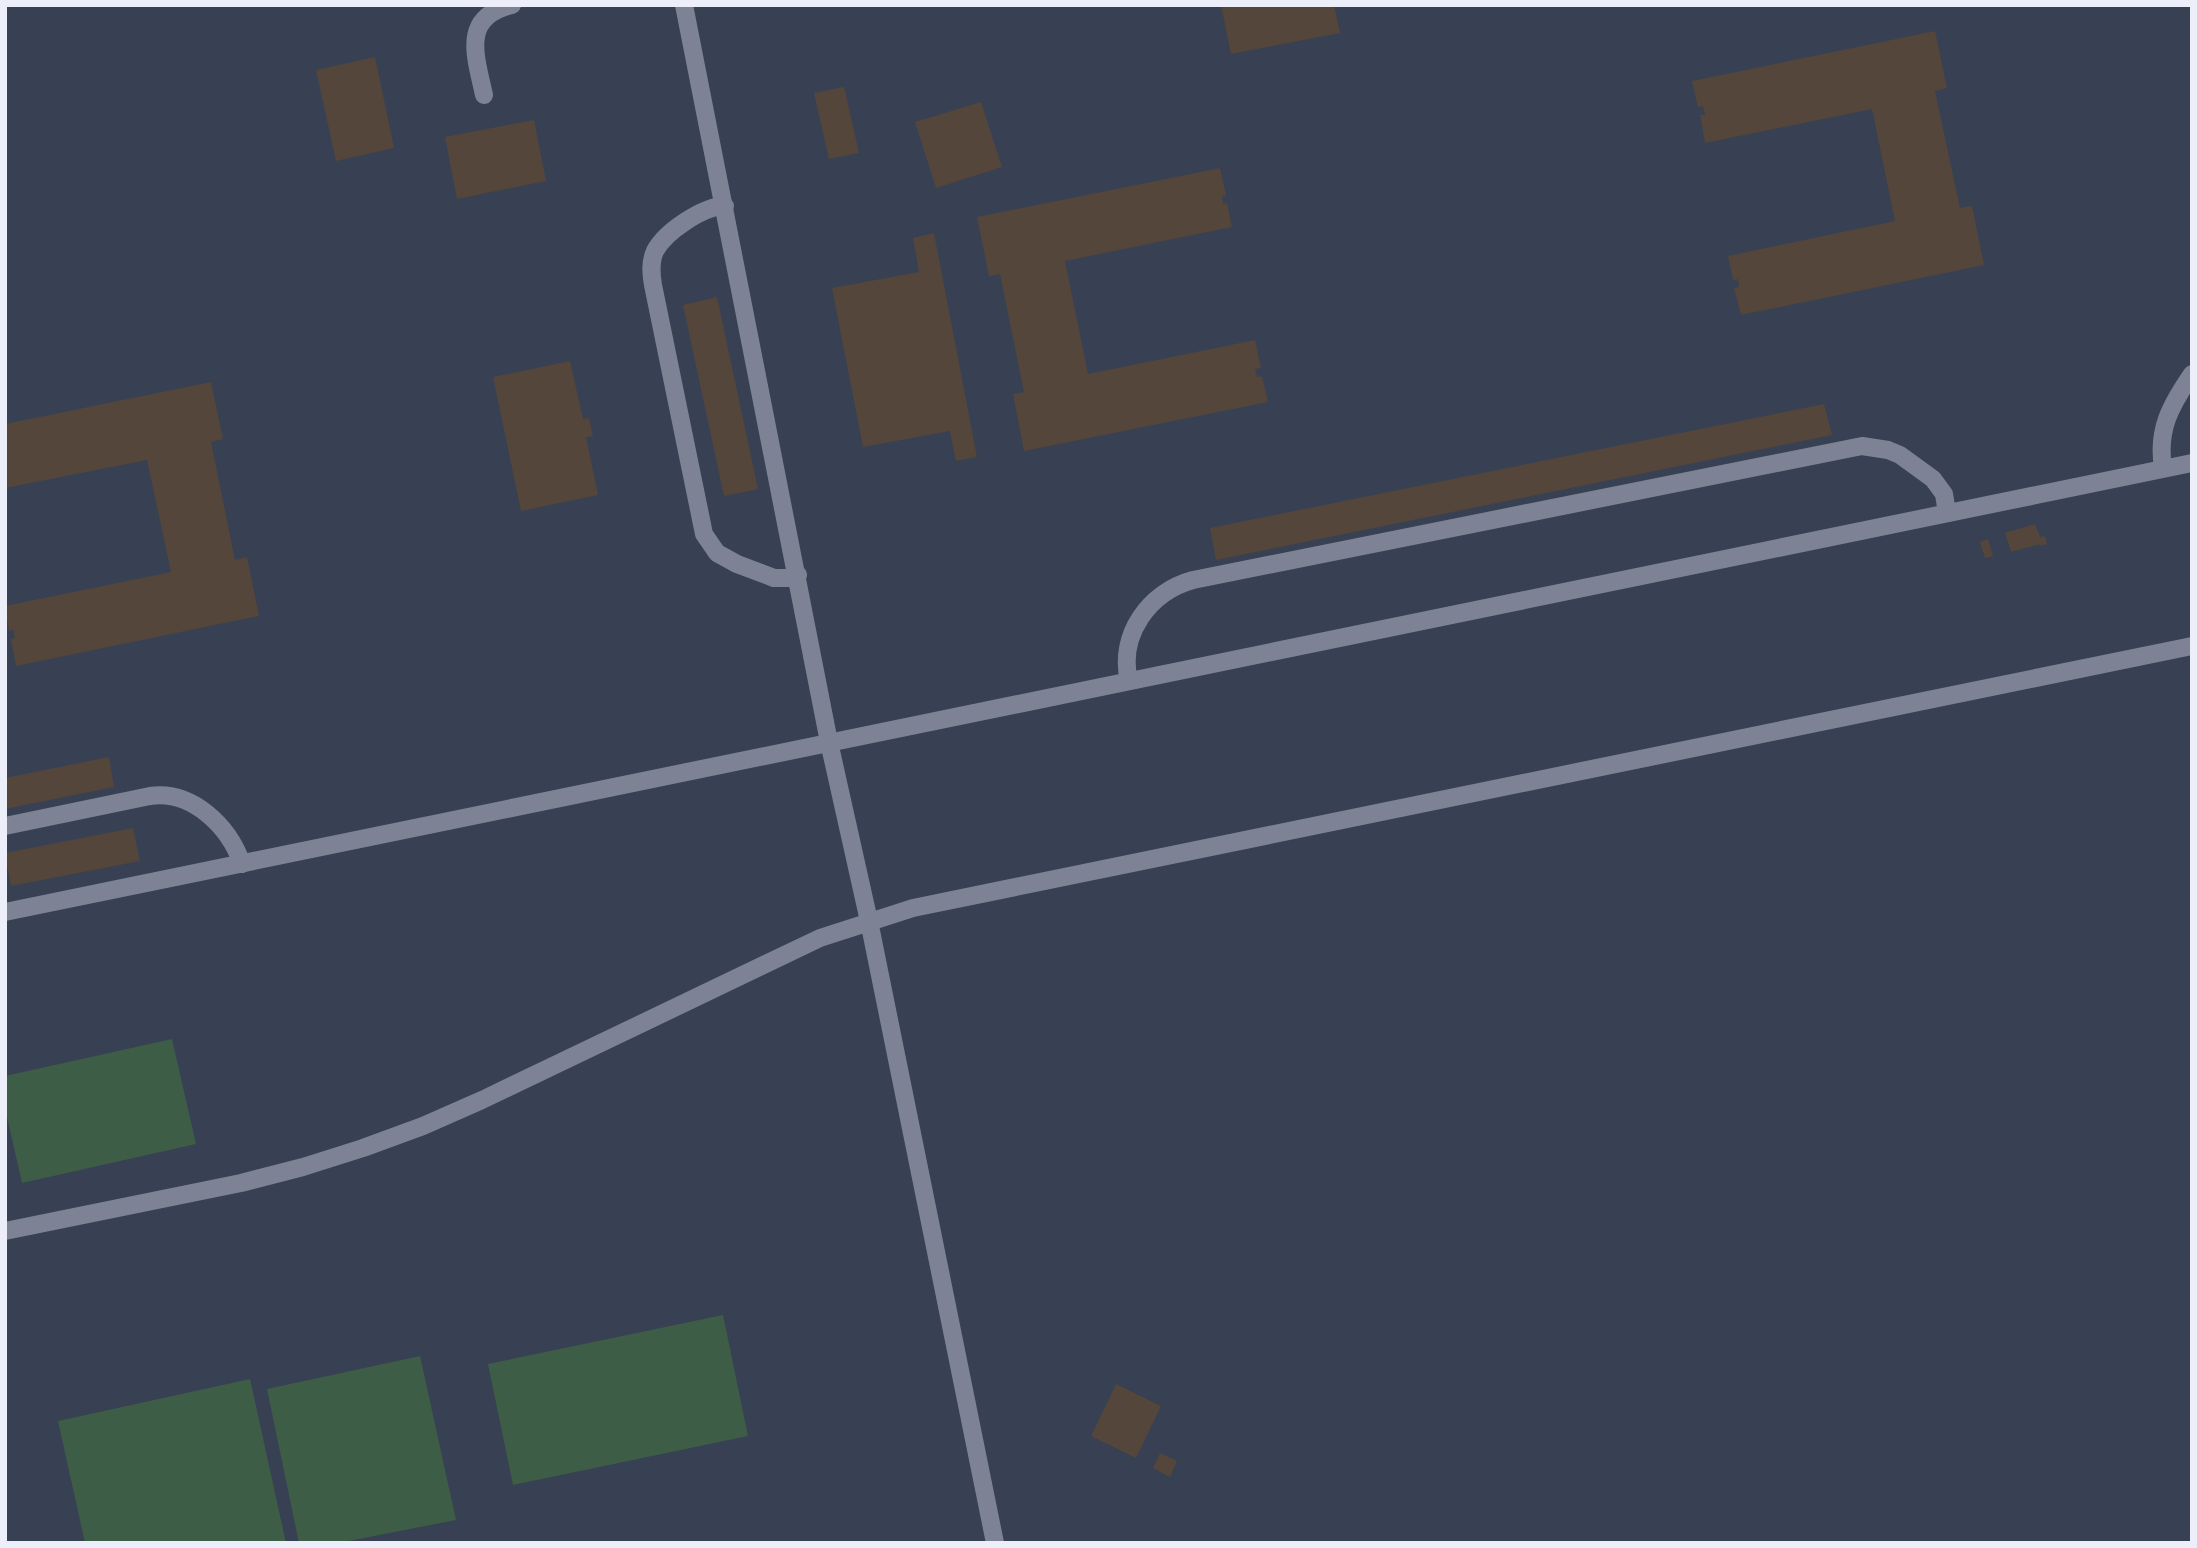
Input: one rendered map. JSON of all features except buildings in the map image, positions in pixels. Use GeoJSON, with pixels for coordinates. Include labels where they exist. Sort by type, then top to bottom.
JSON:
{"type":"FeatureCollection","features":[{"type":"Feature","properties":{"kind":"lane"},"geometry":{"type":"LineString","coordinates":[[484,95],[475,36],[487,16],[497,9],[512,5]]}},
{"type":"Feature","properties":{"kind":"lane"},"geometry":{"type":"LineString","coordinates":[[684,5],[830,742],[995,1543]]}},
{"type":"Feature","properties":{"kind":"lane"},"geometry":{"type":"LineString","coordinates":[[724,206],[705,209],[666,237],[654,253],[651,264],[653,285],[704,534],[717,553],[726,559],[774,578],[798,575]]}},
{"type":"Feature","properties":{"kind":"lane"},"geometry":{"type":"LineString","coordinates":[[2163,468],[2163,428],[2167,416],[2192,374]]}},
{"type":"Feature","properties":{"kind":"lane"},"geometry":{"type":"LineString","coordinates":[[1129,681],[1125,660],[1127,649],[1144,613],[1165,591],[1193,580],[1862,446],[1900,454],[1933,479],[1944,494],[1947,513]]}},
{"type":"Feature","properties":{"kind":"lane"},"geometry":{"type":"LineString","coordinates":[[5,912],[2192,463]]}},
{"type":"Feature","properties":{"kind":"lane"},"geometry":{"type":"LineString","coordinates":[[5,1231],[241,1183],[363,1148],[482,1100],[820,939],[913,908],[2192,646]]}},
{"type":"Feature","properties":{"kind":"lane"},"geometry":{"type":"LineString","coordinates":[[5,825],[162,794],[186,799],[222,828],[234,845],[242,864]]}},
{"type":"Feature","properties":{"kind":"shaded area"},"geometry":{"type":"Polygon","coordinates":[[[5,5],[2192,5],[2192,1543],[5,1543],[5,5]]]}},
{"type":"Feature","properties":{"kind":"green space"},"geometry":{"type":"Polygon","coordinates":[[[172,1039],[196,1144],[22,1183],[5,1108],[5,1076],[172,1039]]]}},
{"type":"Feature","properties":{"kind":"green space"},"geometry":{"type":"Polygon","coordinates":[[[723,1315],[748,1436],[513,1485],[488,1364],[723,1315]]]}},
{"type":"Feature","properties":{"kind":"green space"},"geometry":{"type":"Polygon","coordinates":[[[420,1356],[456,1520],[338,1543],[299,1543],[267,1389],[420,1356]]]}},
{"type":"Feature","properties":{"kind":"green space"},"geometry":{"type":"Polygon","coordinates":[[[250,1379],[286,1543],[85,1543],[58,1421],[250,1379]]]}}]}
